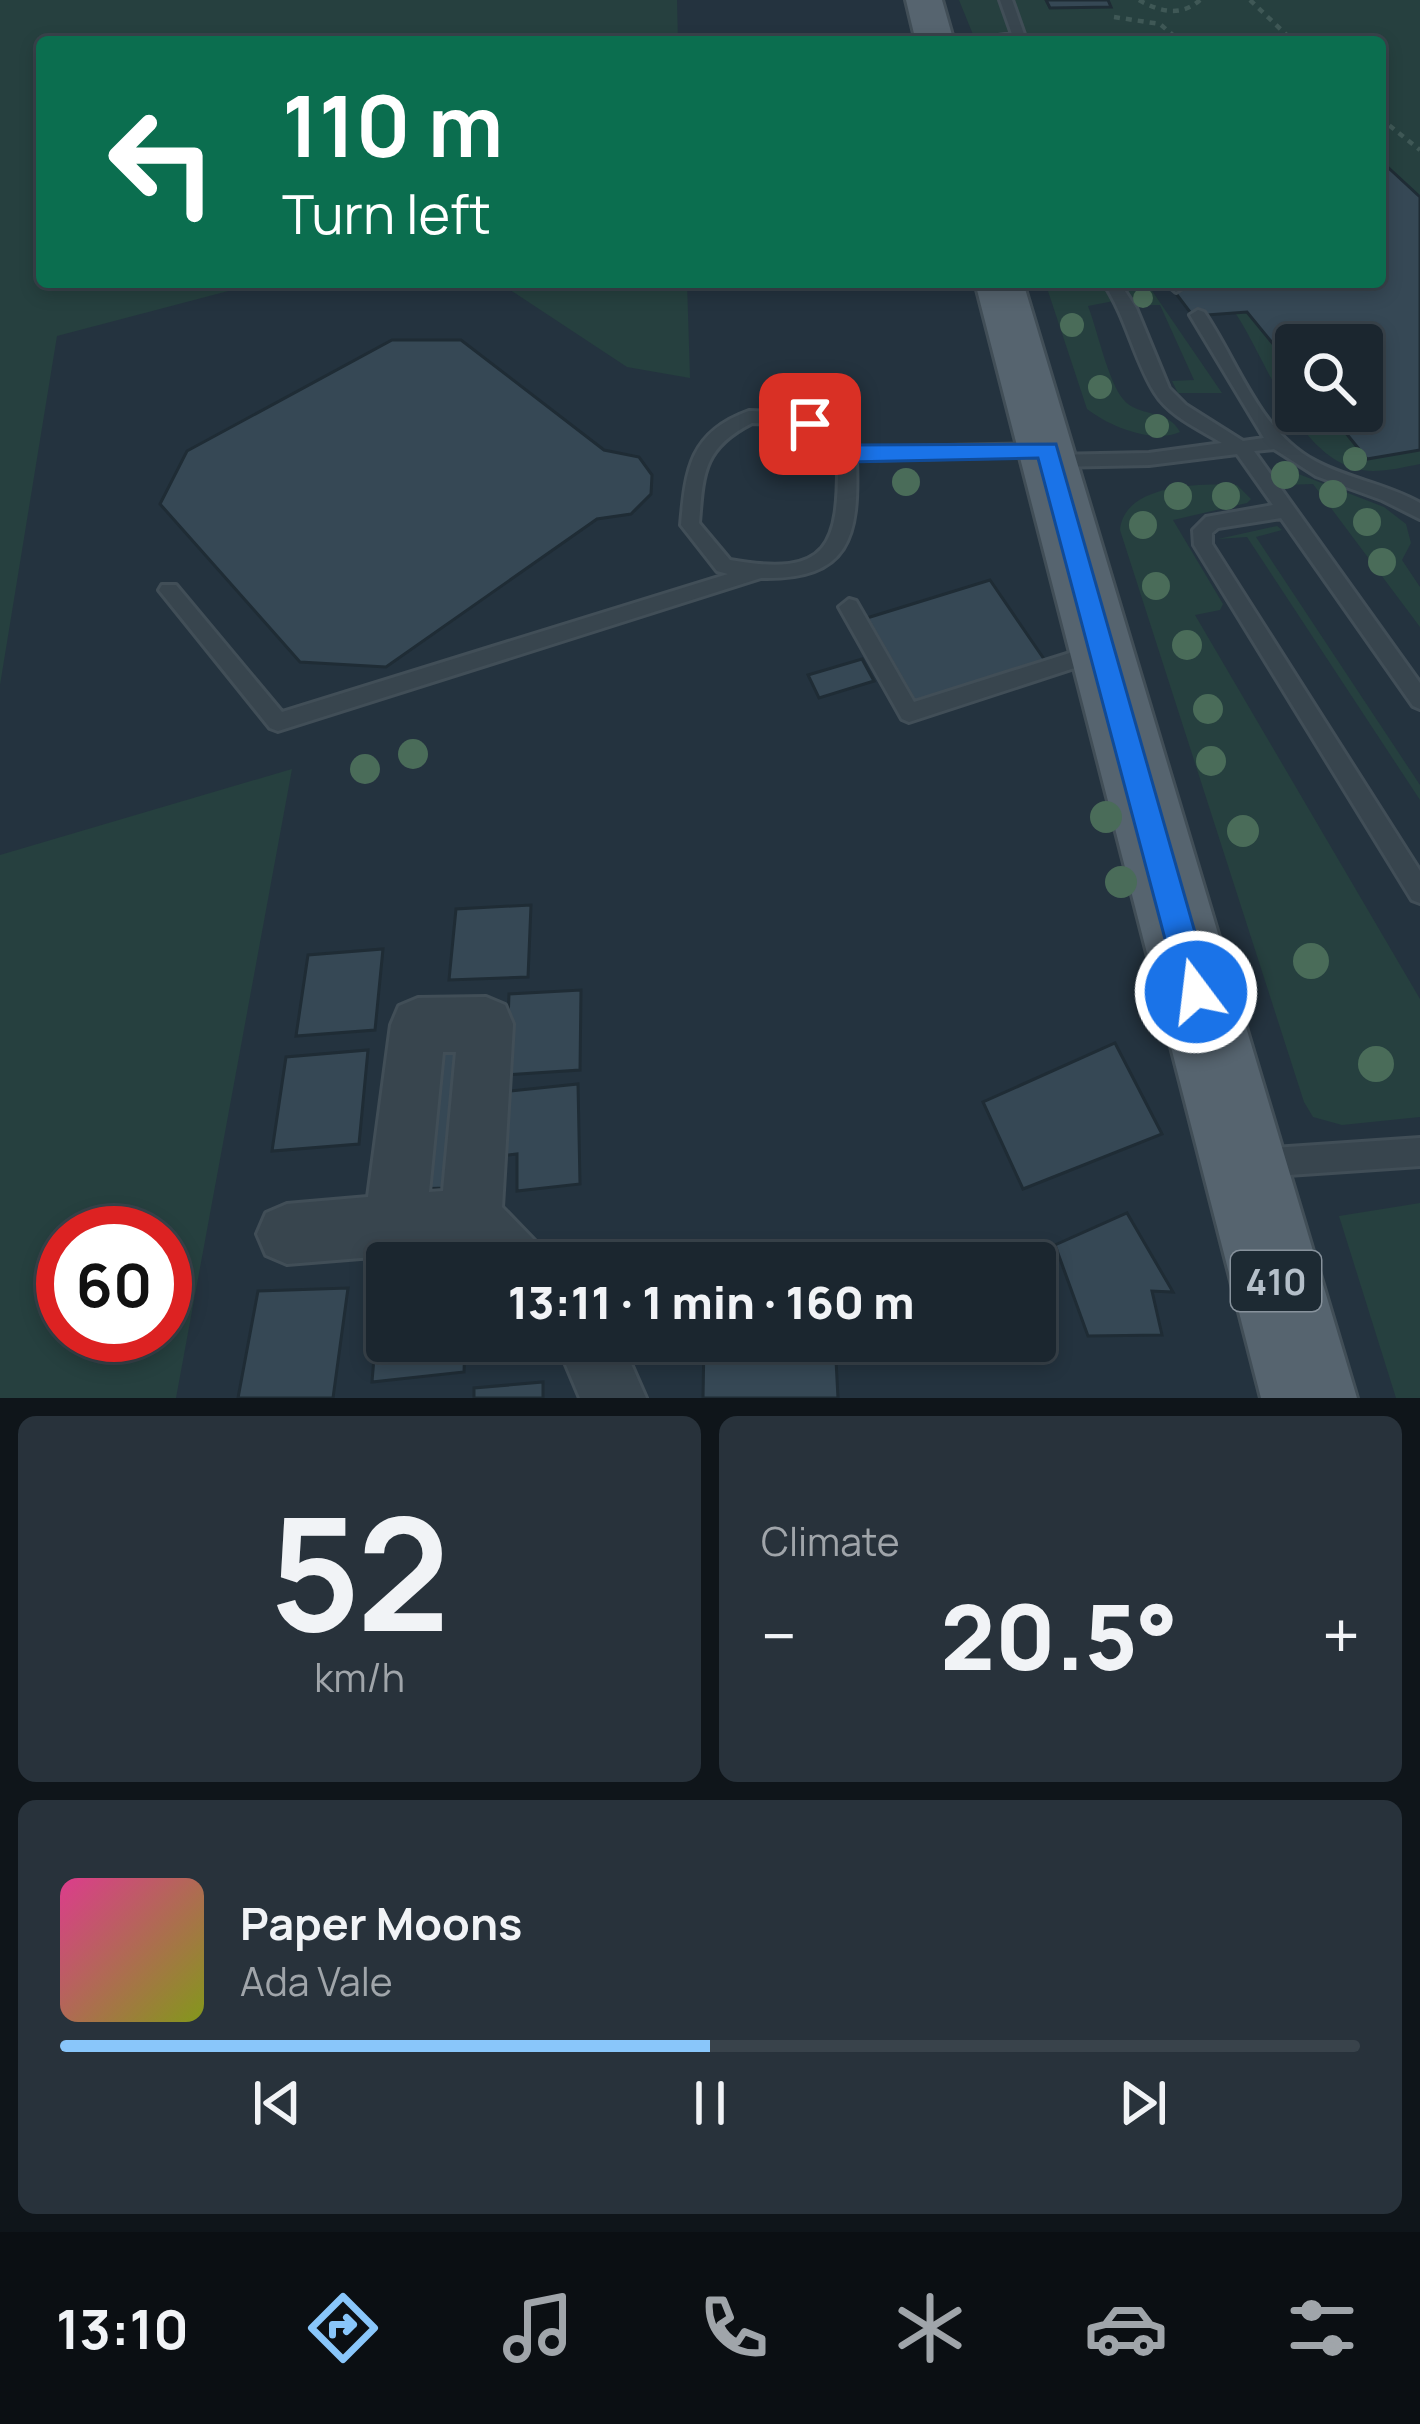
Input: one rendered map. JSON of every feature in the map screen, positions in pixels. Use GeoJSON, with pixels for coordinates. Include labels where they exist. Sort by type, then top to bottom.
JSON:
{"type":"FeatureCollection","features":[{"type":"Feature","properties":{"kind":"main road"},"geometry":{"type":"LineString","coordinates":[[924,0],[934,36]]}},
{"type":"Feature","properties":{"kind":"main road","name":"410"},"geometry":{"type":"LineString","coordinates":[[1001,288],[1309,1398]]}},
{"type":"Feature","properties":{"kind":"street"},"geometry":{"type":"LineString","coordinates":[[395,1225],[418,1025],[486,1024],[471,1219],[493,1242]]}},
{"type":"Feature","properties":{"kind":"street"},"geometry":{"type":"LineString","coordinates":[[287,1234],[471,1219]]}},
{"type":"Feature","properties":{"kind":"street"},"geometry":{"type":"LineString","coordinates":[[597,1362],[613,1398]]}},
{"type":"Feature","properties":{"kind":"lane"},"geometry":{"type":"LineString","coordinates":[[1006,0],[1025,36]]}},
{"type":"Feature","properties":{"kind":"lane"},"geometry":{"type":"LineString","coordinates":[[1115,288],[1128,308],[1162,392],[1180,409],[1242,448],[1420,700]]}},
{"type":"Feature","properties":{"kind":"lane"},"geometry":{"type":"LineString","coordinates":[[1198,315],[1280,442],[1321,471],[1374,488],[1420,512]]}},
{"type":"Feature","properties":{"kind":"lane"},"geometry":{"type":"LineString","coordinates":[[749,417],[782,417],[830,435],[847,454],[846,526],[836,547],[814,565],[785,573],[755,573],[724,566],[691,526],[695,468],[703,447],[724,428],[749,417]]}},
{"type":"Feature","properties":{"kind":"lane"},"geometry":{"type":"LineString","coordinates":[[847,454],[1049,456],[1115,462],[1280,442]]}},
{"type":"Feature","properties":{"kind":"lane"},"geometry":{"type":"LineString","coordinates":[[1286,510],[1213,522],[1202,530],[1203,545],[1420,892]]}},
{"type":"Feature","properties":{"kind":"lane"},"geometry":{"type":"LineString","coordinates":[[170,590],[278,722],[755,573]]}},
{"type":"Feature","properties":{"kind":"lane"},"geometry":{"type":"LineString","coordinates":[[849,607],[909,713],[1102,650]]}},
{"type":"Feature","properties":{"kind":"lane"},"geometry":{"type":"LineString","coordinates":[[1242,1163],[1420,1152]]}},
{"type":"Feature","properties":{"kind":"path"},"geometry":{"type":"LineString","coordinates":[[1142,19],[1140,1],[1180,12],[1192,9],[1199,0]]}},
{"type":"Feature","properties":{"kind":"path"},"geometry":{"type":"LineString","coordinates":[[1250,0],[1288,36]]}},
{"type":"Feature","properties":{"kind":"path"},"geometry":{"type":"LineString","coordinates":[[1114,17],[1142,19],[1177,36]]}},
{"type":"Feature","properties":{"kind":"path"},"geometry":{"type":"LineString","coordinates":[[1386,123],[1420,150]]}},
{"type":"Feature","properties":{"kind":"green space"},"geometry":{"type":"Polygon","coordinates":[[[0,0],[677,0],[678,36],[36,36],[36,288],[240,288],[57,336],[0,685],[0,0]]]}},
{"type":"Feature","properties":{"kind":"green space"},"geometry":{"type":"Polygon","coordinates":[[[959,0],[1420,0],[1420,197],[1386,166],[1386,36],[974,36],[959,0]]]}},
{"type":"Feature","properties":{"kind":"green space"},"geometry":{"type":"Polygon","coordinates":[[[507,288],[687,288],[690,378],[627,367],[507,288]]]}},
{"type":"Feature","properties":{"kind":"green space"},"geometry":{"type":"Polygon","coordinates":[[[1047,288],[1105,288],[1114,301],[1088,306],[1118,391],[1129,405],[1168,419],[1180,432],[1158,436],[1132,432],[1087,409],[1047,288]]]}},
{"type":"Feature","properties":{"kind":"green space"},"geometry":{"type":"Polygon","coordinates":[[[1127,288],[1150,288],[1222,393],[1178,393],[1172,381],[1194,380],[1160,305],[1137,305],[1127,288]]]}},
{"type":"Feature","properties":{"kind":"green space"},"geometry":{"type":"Polygon","coordinates":[[[1247,312],[1275,346],[1275,385],[1236,314],[1247,312]]]}},
{"type":"Feature","properties":{"kind":"green space"},"geometry":{"type":"Polygon","coordinates":[[[1345,432],[1367,459],[1420,450],[1420,464],[1373,471],[1348,466],[1307,434],[1345,432]]]}},
{"type":"Feature","properties":{"kind":"green space"},"geometry":{"type":"Polygon","coordinates":[[[1283,468],[1384,507],[1406,524],[1411,543],[1402,560],[1420,587],[1420,627],[1313,484],[1284,485],[1273,477],[1272,473],[1283,468]]]}},
{"type":"Feature","properties":{"kind":"green space"},"geometry":{"type":"Polygon","coordinates":[[[1237,485],[1251,499],[1247,503],[1173,520],[1223,604],[1220,610],[1195,615],[1420,999],[1420,1117],[1342,1125],[1313,1117],[1304,1102],[1120,530],[1125,515],[1149,495],[1185,486],[1237,485]]]}},
{"type":"Feature","properties":{"kind":"green space"},"geometry":{"type":"Polygon","coordinates":[[[1277,526],[1282,530],[1256,537],[1420,785],[1420,800],[1247,537],[1218,539],[1277,526]]]}},
{"type":"Feature","properties":{"kind":"green space"},"geometry":{"type":"Polygon","coordinates":[[[292,769],[192,1311],[192,1206],[36,1206],[36,1362],[183,1362],[176,1398],[0,1398],[0,855],[292,769]]]}},
{"type":"Feature","properties":{"kind":"green space"},"geometry":{"type":"Polygon","coordinates":[[[1420,1203],[1420,1398],[1396,1398],[1339,1216],[1420,1203]]]}},
{"type":"Feature","properties":{"kind":"building"},"geometry":{"type":"Polygon","coordinates":[[[1046,0],[1108,0],[1111,7],[1050,8],[1046,0]]]}},
{"type":"Feature","properties":{"kind":"building"},"geometry":{"type":"Polygon","coordinates":[[[1386,166],[1420,197],[1420,450],[1367,459],[1345,432],[1383,432],[1383,324],[1275,324],[1275,346],[1247,312],[1193,316],[1172,288],[1386,288],[1386,166]]]}},
{"type":"Feature","properties":{"kind":"building"},"geometry":{"type":"Polygon","coordinates":[[[392,340],[461,340],[604,450],[639,457],[652,475],[651,494],[631,514],[597,519],[386,667],[300,662],[160,504],[187,451],[392,340]]]}},
{"type":"Feature","properties":{"kind":"building"},"geometry":{"type":"Polygon","coordinates":[[[990,580],[1046,662],[917,705],[867,618],[990,580]]]}},
{"type":"Feature","properties":{"kind":"building"},"geometry":{"type":"Polygon","coordinates":[[[862,659],[874,681],[819,698],[808,675],[862,659]]]}},
{"type":"Feature","properties":{"kind":"building"},"geometry":{"type":"Polygon","coordinates":[[[531,905],[528,977],[449,980],[456,909],[531,905]]]}},
{"type":"Feature","properties":{"kind":"building"},"geometry":{"type":"Polygon","coordinates":[[[383,949],[375,1030],[296,1036],[308,955],[383,949]]]}},
{"type":"Feature","properties":{"kind":"building"},"geometry":{"type":"Polygon","coordinates":[[[581,990],[580,1070],[506,1075],[509,994],[581,990]]]}},
{"type":"Feature","properties":{"kind":"building"},"geometry":{"type":"Polygon","coordinates":[[[1115,1043],[1162,1134],[1023,1189],[983,1102],[1115,1043]]]}},
{"type":"Feature","properties":{"kind":"building"},"geometry":{"type":"Polygon","coordinates":[[[368,1050],[359,1144],[272,1151],[286,1057],[368,1050]]]}},
{"type":"Feature","properties":{"kind":"building"},"geometry":{"type":"Polygon","coordinates":[[[459,1052],[446,1188],[414,1189],[430,1053],[459,1052]]]}},
{"type":"Feature","properties":{"kind":"building"},"geometry":{"type":"Polygon","coordinates":[[[578,1084],[580,1184],[517,1191],[517,1154],[499,1156],[500,1092],[578,1084]]]}},
{"type":"Feature","properties":{"kind":"building"},"geometry":{"type":"Polygon","coordinates":[[[1127,1213],[1173,1292],[1152,1291],[1162,1335],[1088,1336],[1056,1245],[1127,1213]]]}},
{"type":"Feature","properties":{"kind":"building"},"geometry":{"type":"Polygon","coordinates":[[[348,1288],[333,1398],[238,1398],[258,1291],[348,1288]]]}},
{"type":"Feature","properties":{"kind":"building"},"geometry":{"type":"Polygon","coordinates":[[[374,1362],[464,1362],[464,1372],[372,1382],[374,1362]]]}},
{"type":"Feature","properties":{"kind":"building"},"geometry":{"type":"Polygon","coordinates":[[[704,1362],[836,1362],[838,1398],[703,1398],[704,1362]]]}},
{"type":"Feature","properties":{"kind":"building"},"geometry":{"type":"Polygon","coordinates":[[[543,1382],[543,1398],[474,1398],[474,1388],[543,1382]]]}},
{"type":"Feature","properties":{"kind":"route"},"geometry":{"type":"LineString","coordinates":[[810,424],[830,435],[847,454],[1048,450],[1196,992]]}}]}
